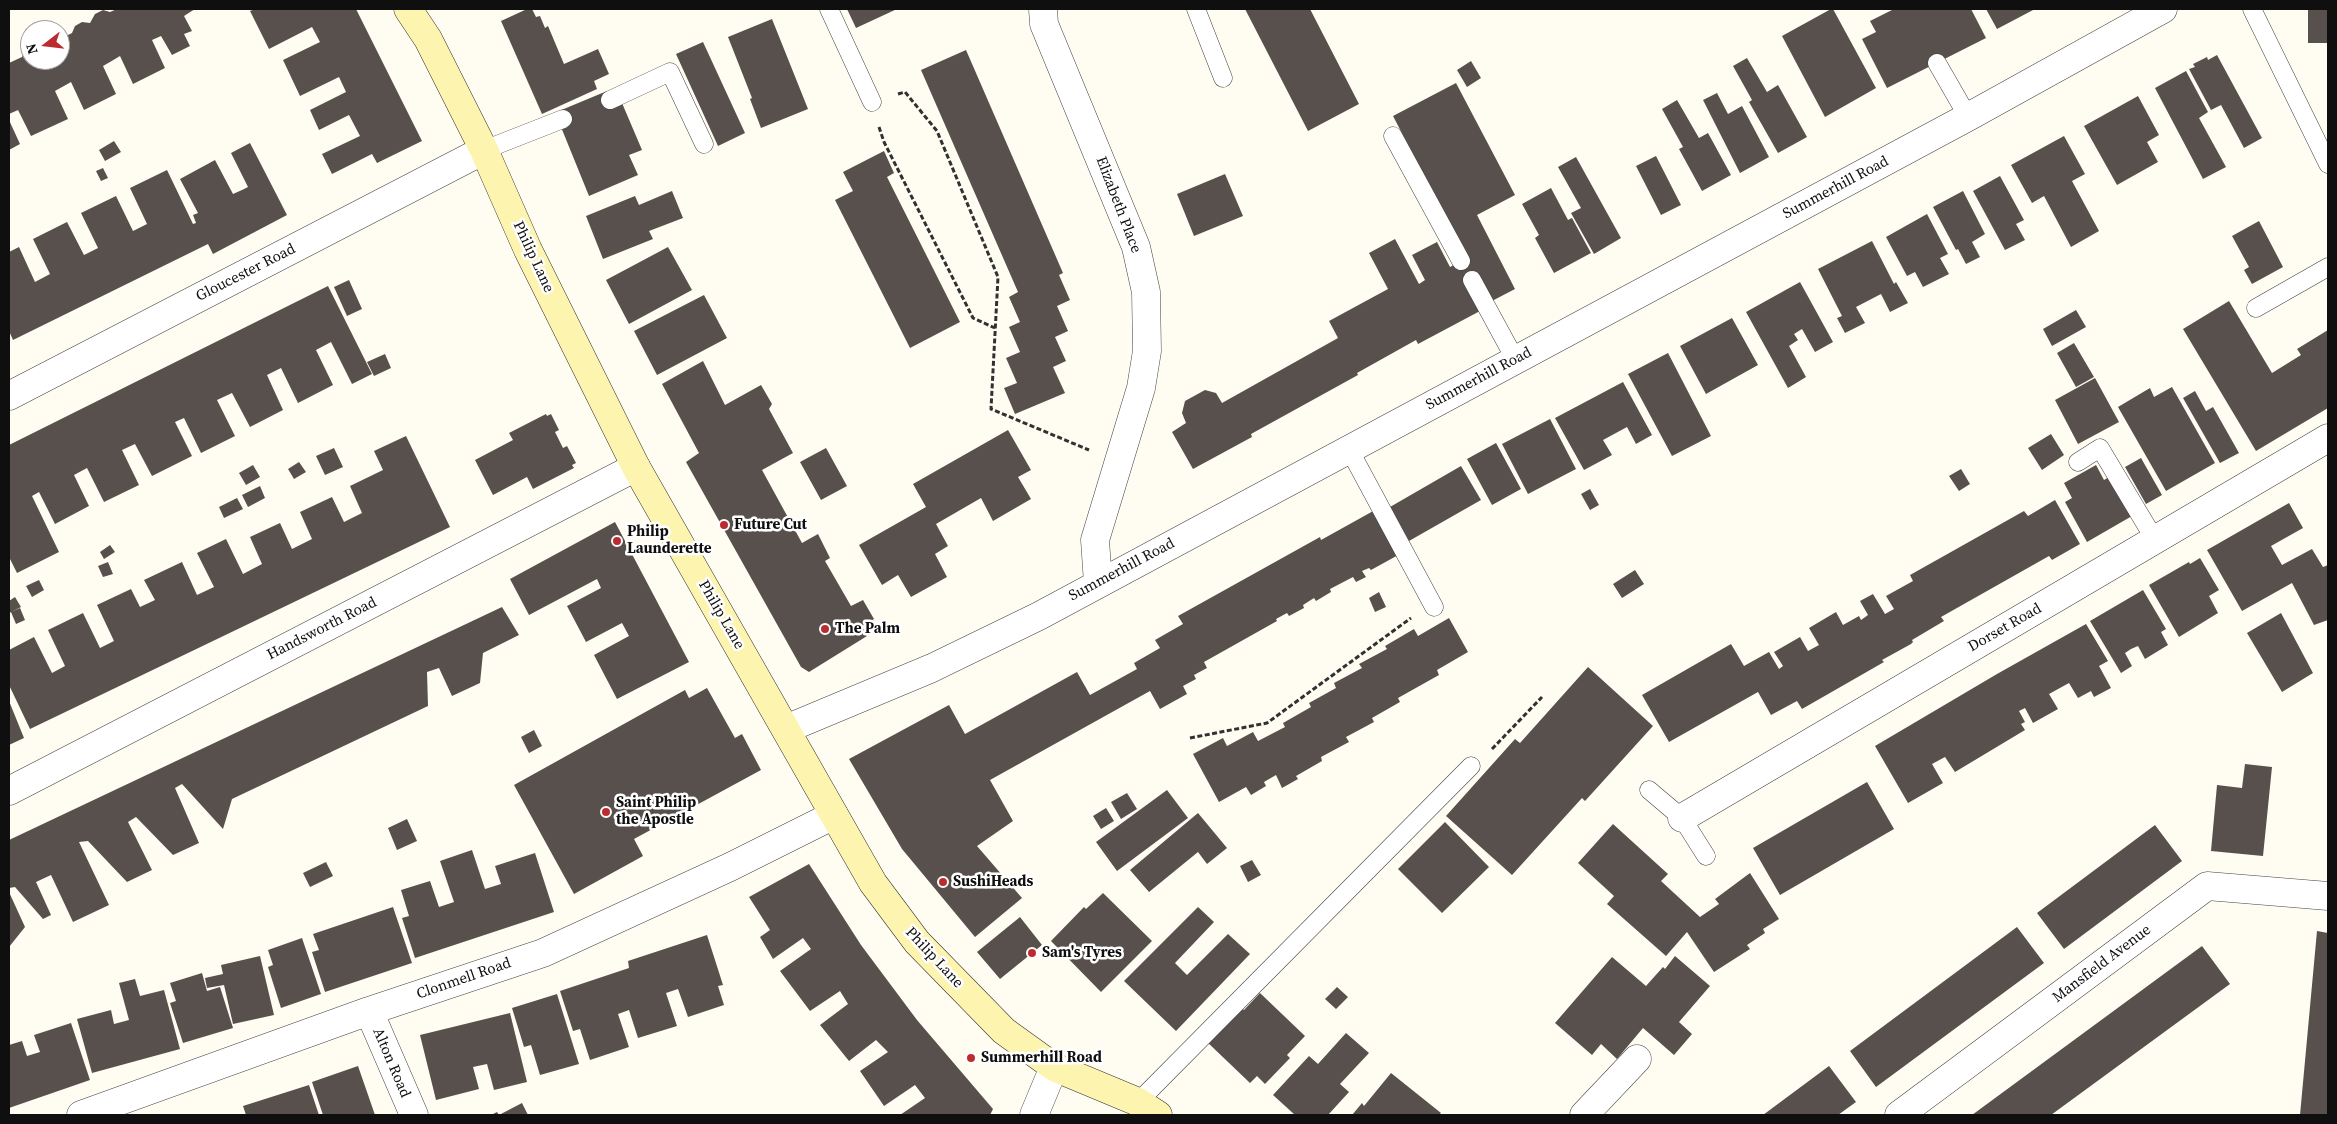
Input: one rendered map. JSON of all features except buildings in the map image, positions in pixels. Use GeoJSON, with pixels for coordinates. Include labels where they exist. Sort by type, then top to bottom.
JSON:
{"type":"FeatureCollection","features":[{"type":"Feature","properties":{"kind":"main road","name":"Philip Lane"},"geometry":{"type":"LineString","coordinates":[[408,9],[428,39],[484,150],[528,250],[636,467],[873,883],[917,942],[1004,1031],[1054,1067],[1148,1109]]}},
{"type":"Feature","properties":{"kind":"street","name":"Elizabeth Place"},"geometry":{"type":"LineString","coordinates":[[1043,9],[1044,24],[1136,247],[1146,292],[1147,351],[1141,388],[1095,540],[1098,583]]}},
{"type":"Feature","properties":{"kind":"street","name":"Summerhill Road"},"geometry":{"type":"LineString","coordinates":[[786,729],[932,668],[1039,616],[1968,117],[2163,9]]}},
{"type":"Feature","properties":{"kind":"street","name":"Gloucester Road"},"geometry":{"type":"LineString","coordinates":[[9,396],[484,150]]}},
{"type":"Feature","properties":{"kind":"street","name":"Dorset Road"},"geometry":{"type":"LineString","coordinates":[[1682,818],[2328,438]]}},
{"type":"Feature","properties":{"kind":"street","name":"Handsworth Road"},"geometry":{"type":"LineString","coordinates":[[9,791],[636,467]]}},
{"type":"Feature","properties":{"kind":"street","name":"Clonmell Road"},"geometry":{"type":"LineString","coordinates":[[81,1115],[369,1011],[543,952],[730,867],[834,815]]}},
{"type":"Feature","properties":{"kind":"street","name":"Mansfield Avenue"},"geometry":{"type":"LineString","coordinates":[[1899,1115],[2207,886],[2328,896]]}},
{"type":"Feature","properties":{"kind":"street","name":"Alton Road"},"geometry":{"type":"LineString","coordinates":[[369,1011],[414,1115]]}},
{"type":"Feature","properties":{"kind":"street"},"geometry":{"type":"LineString","coordinates":[[1584,1115],[1637,1059]]}},
{"type":"Feature","properties":{"kind":"street"},"geometry":{"type":"LineString","coordinates":[[1034,1115],[1054,1067]]}},
{"type":"Feature","properties":{"kind":"lane"},"geometry":{"type":"LineString","coordinates":[[829,9],[872,102]]}},
{"type":"Feature","properties":{"kind":"lane"},"geometry":{"type":"LineString","coordinates":[[1196,9],[1223,78]]}},
{"type":"Feature","properties":{"kind":"lane"},"geometry":{"type":"LineString","coordinates":[[2252,9],[2328,164]]}},
{"type":"Feature","properties":{"kind":"lane"},"geometry":{"type":"LineString","coordinates":[[1937,62],[1968,117]]}},
{"type":"Feature","properties":{"kind":"lane"},"geometry":{"type":"LineString","coordinates":[[610,100],[670,72],[704,144]]}},
{"type":"Feature","properties":{"kind":"lane"},"geometry":{"type":"LineString","coordinates":[[484,150],[563,119]]}},
{"type":"Feature","properties":{"kind":"lane"},"geometry":{"type":"LineString","coordinates":[[1393,136],[1461,261]]}},
{"type":"Feature","properties":{"kind":"lane"},"geometry":{"type":"LineString","coordinates":[[2256,308],[2328,267]]}},
{"type":"Feature","properties":{"kind":"lane"},"geometry":{"type":"LineString","coordinates":[[1472,280],[1515,360]]}},
{"type":"Feature","properties":{"kind":"lane"},"geometry":{"type":"LineString","coordinates":[[2078,462],[2100,448],[2155,540]]}},
{"type":"Feature","properties":{"kind":"lane"},"geometry":{"type":"LineString","coordinates":[[1349,449],[1433,605]]}},
{"type":"Feature","properties":{"kind":"lane"},"geometry":{"type":"LineString","coordinates":[[1148,1109],[1471,766]]}},
{"type":"Feature","properties":{"kind":"lane"},"geometry":{"type":"LineString","coordinates":[[1649,790],[1682,818],[1706,856]]}},
{"type":"Feature","properties":{"kind":"path"},"geometry":{"type":"LineString","coordinates":[[995,328],[973,318],[884,142],[872,102],[904,92],[937,131],[998,277],[991,409],[1118,462]]}},
{"type":"Feature","properties":{"kind":"path"},"geometry":{"type":"LineString","coordinates":[[1190,738],[1267,723],[1433,605]]}},
{"type":"Feature","properties":{"kind":"path"},"geometry":{"type":"LineString","coordinates":[[1471,766],[1479,763],[1542,697]]}},
{"type":"Feature","properties":{"kind":"place","name":"Future Cut"},"geometry":{"type":"Point","coordinates":[724,525]}},
{"type":"Feature","properties":{"kind":"place","name":"Philip Launderette"},"geometry":{"type":"Point","coordinates":[617,541]}},
{"type":"Feature","properties":{"kind":"place","name":"The Palm"},"geometry":{"type":"Point","coordinates":[825,629]}},
{"type":"Feature","properties":{"kind":"place","name":"Saint Philip the Apostle"},"geometry":{"type":"Point","coordinates":[606,812]}},
{"type":"Feature","properties":{"kind":"place","name":"SushiHeads"},"geometry":{"type":"Point","coordinates":[943,882]}},
{"type":"Feature","properties":{"kind":"place","name":"Sam's Tyres"},"geometry":{"type":"Point","coordinates":[1032,953]}},
{"type":"Feature","properties":{"kind":"place","name":"Summerhill Road"},"geometry":{"type":"Point","coordinates":[971,1058]}}]}
